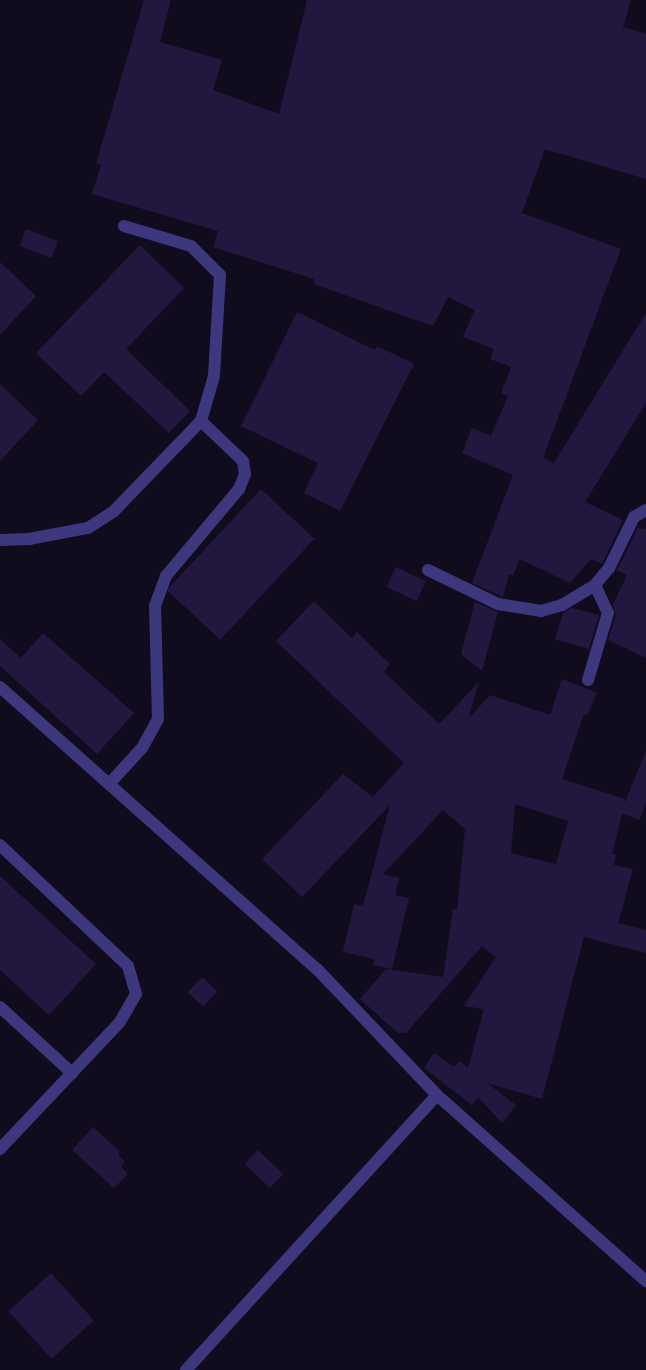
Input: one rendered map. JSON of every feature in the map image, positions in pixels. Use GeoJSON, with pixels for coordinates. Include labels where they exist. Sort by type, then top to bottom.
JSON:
{"type":"FeatureCollection","features":[{"type":"Feature","properties":{"kind":"street"},"geometry":{"type":"LineString","coordinates":[[0,540],[29,539],[88,528],[114,511],[202,421],[214,376],[220,275],[191,246],[124,226]]}},
{"type":"Feature","properties":{"kind":"street"},"geometry":{"type":"LineString","coordinates":[[109,784],[142,748],[158,719],[155,606],[166,576],[240,489],[245,474],[243,462],[202,421]]}},
{"type":"Feature","properties":{"kind":"street"},"geometry":{"type":"LineString","coordinates":[[428,570],[498,604],[541,611],[562,606],[595,585],[609,568],[634,517],[646,510]]}},
{"type":"Feature","properties":{"kind":"street"},"geometry":{"type":"LineString","coordinates":[[588,680],[608,613],[595,585]]}},
{"type":"Feature","properties":{"kind":"street"},"geometry":{"type":"LineString","coordinates":[[0,687],[317,969],[437,1095],[646,1281]]}},
{"type":"Feature","properties":{"kind":"street"},"geometry":{"type":"LineString","coordinates":[[0,845],[128,966],[136,994],[120,1022],[0,1149]]}},
{"type":"Feature","properties":{"kind":"street"},"geometry":{"type":"LineString","coordinates":[[0,1007],[72,1073]]}},
{"type":"Feature","properties":{"kind":"street"},"geometry":{"type":"LineString","coordinates":[[186,1370],[437,1095]]}},
{"type":"Feature","properties":{"kind":"building"},"geometry":{"type":"Polygon","coordinates":[[[144,0],[171,0],[160,42],[222,60],[213,90],[279,114],[307,0],[631,0],[623,27],[646,34],[646,179],[545,149],[522,213],[621,249],[543,458],[554,463],[646,313],[646,403],[585,502],[623,520],[602,564],[591,559],[570,583],[520,559],[513,575],[509,574],[503,597],[472,583],[513,475],[462,453],[472,428],[491,436],[508,396],[501,393],[511,367],[490,359],[494,349],[463,337],[475,310],[448,297],[433,326],[314,284],[314,279],[213,247],[218,231],[92,194],[101,165],[96,164],[144,0]]]}},
{"type":"Feature","properties":{"kind":"building"},"geometry":{"type":"Polygon","coordinates":[[[26,229],[58,241],[51,258],[20,246],[26,229]]]}},
{"type":"Feature","properties":{"kind":"building"},"geometry":{"type":"Polygon","coordinates":[[[140,245],[184,288],[126,349],[190,411],[169,433],[104,372],[81,396],[36,353],[140,245]]]}},
{"type":"Feature","properties":{"kind":"building"},"geometry":{"type":"Polygon","coordinates":[[[0,262],[36,296],[0,335],[0,262]]]}},
{"type":"Feature","properties":{"kind":"building"},"geometry":{"type":"Polygon","coordinates":[[[297,312],[375,350],[377,346],[414,364],[340,511],[304,493],[318,463],[241,426],[297,312]]]}},
{"type":"Feature","properties":{"kind":"building"},"geometry":{"type":"Polygon","coordinates":[[[0,384],[38,420],[0,461],[0,384]]]}},
{"type":"Feature","properties":{"kind":"building"},"geometry":{"type":"Polygon","coordinates":[[[261,489],[314,539],[220,640],[167,590],[261,489]]]}},
{"type":"Feature","properties":{"kind":"building"},"geometry":{"type":"Polygon","coordinates":[[[638,528],[646,529],[646,658],[608,640],[616,615],[613,605],[627,575],[617,570],[638,528]]]}},
{"type":"Feature","properties":{"kind":"building"},"geometry":{"type":"Polygon","coordinates":[[[396,567],[426,581],[417,601],[387,587],[396,567]]]}},
{"type":"Feature","properties":{"kind":"building"},"geometry":{"type":"Polygon","coordinates":[[[314,601],[352,638],[357,632],[390,664],[384,672],[439,724],[479,682],[468,719],[490,695],[550,715],[562,679],[597,693],[587,715],[584,714],[562,779],[625,799],[624,804],[646,751],[646,802],[639,820],[622,813],[612,854],[616,855],[614,865],[633,869],[618,923],[646,930],[646,953],[584,937],[542,1099],[487,1083],[516,1105],[502,1123],[478,1097],[472,1105],[424,1068],[434,1053],[454,1067],[460,1061],[468,1068],[484,1009],[464,1006],[496,957],[482,946],[406,1033],[398,1033],[360,999],[386,969],[443,977],[453,909],[457,910],[465,829],[443,810],[383,874],[399,878],[395,895],[409,898],[392,969],[373,965],[374,959],[343,952],[354,904],[363,906],[390,805],[302,897],[262,859],[343,774],[373,797],[404,763],[276,641],[314,601]],[[515,804],[511,853],[556,864],[568,821],[515,804]]]}},
{"type":"Feature","properties":{"kind":"building"},"geometry":{"type":"Polygon","coordinates":[[[475,602],[498,612],[482,671],[461,654],[475,602]]]}},
{"type":"Feature","properties":{"kind":"building"},"geometry":{"type":"Polygon","coordinates":[[[572,608],[599,615],[589,649],[555,639],[563,613],[572,608]]]}},
{"type":"Feature","properties":{"kind":"building"},"geometry":{"type":"Polygon","coordinates":[[[43,633],[134,713],[97,754],[0,666],[0,639],[21,658],[43,633]]]}},
{"type":"Feature","properties":{"kind":"building"},"geometry":{"type":"Polygon","coordinates":[[[0,876],[96,964],[49,1015],[0,970],[0,876]]]}},
{"type":"Feature","properties":{"kind":"building"},"geometry":{"type":"Polygon","coordinates":[[[202,977],[217,991],[203,1007],[188,992],[202,977]]]}},
{"type":"Feature","properties":{"kind":"building"},"geometry":{"type":"Polygon","coordinates":[[[93,1127],[120,1152],[118,1155],[125,1161],[121,1166],[128,1174],[114,1188],[72,1150],[93,1127]]]}},
{"type":"Feature","properties":{"kind":"building"},"geometry":{"type":"Polygon","coordinates":[[[258,1150],[283,1174],[270,1188],[245,1164],[258,1150]]]}},
{"type":"Feature","properties":{"kind":"building"},"geometry":{"type":"Polygon","coordinates":[[[51,1273],[94,1321],[51,1359],[9,1311],[51,1273]]]}}]}
